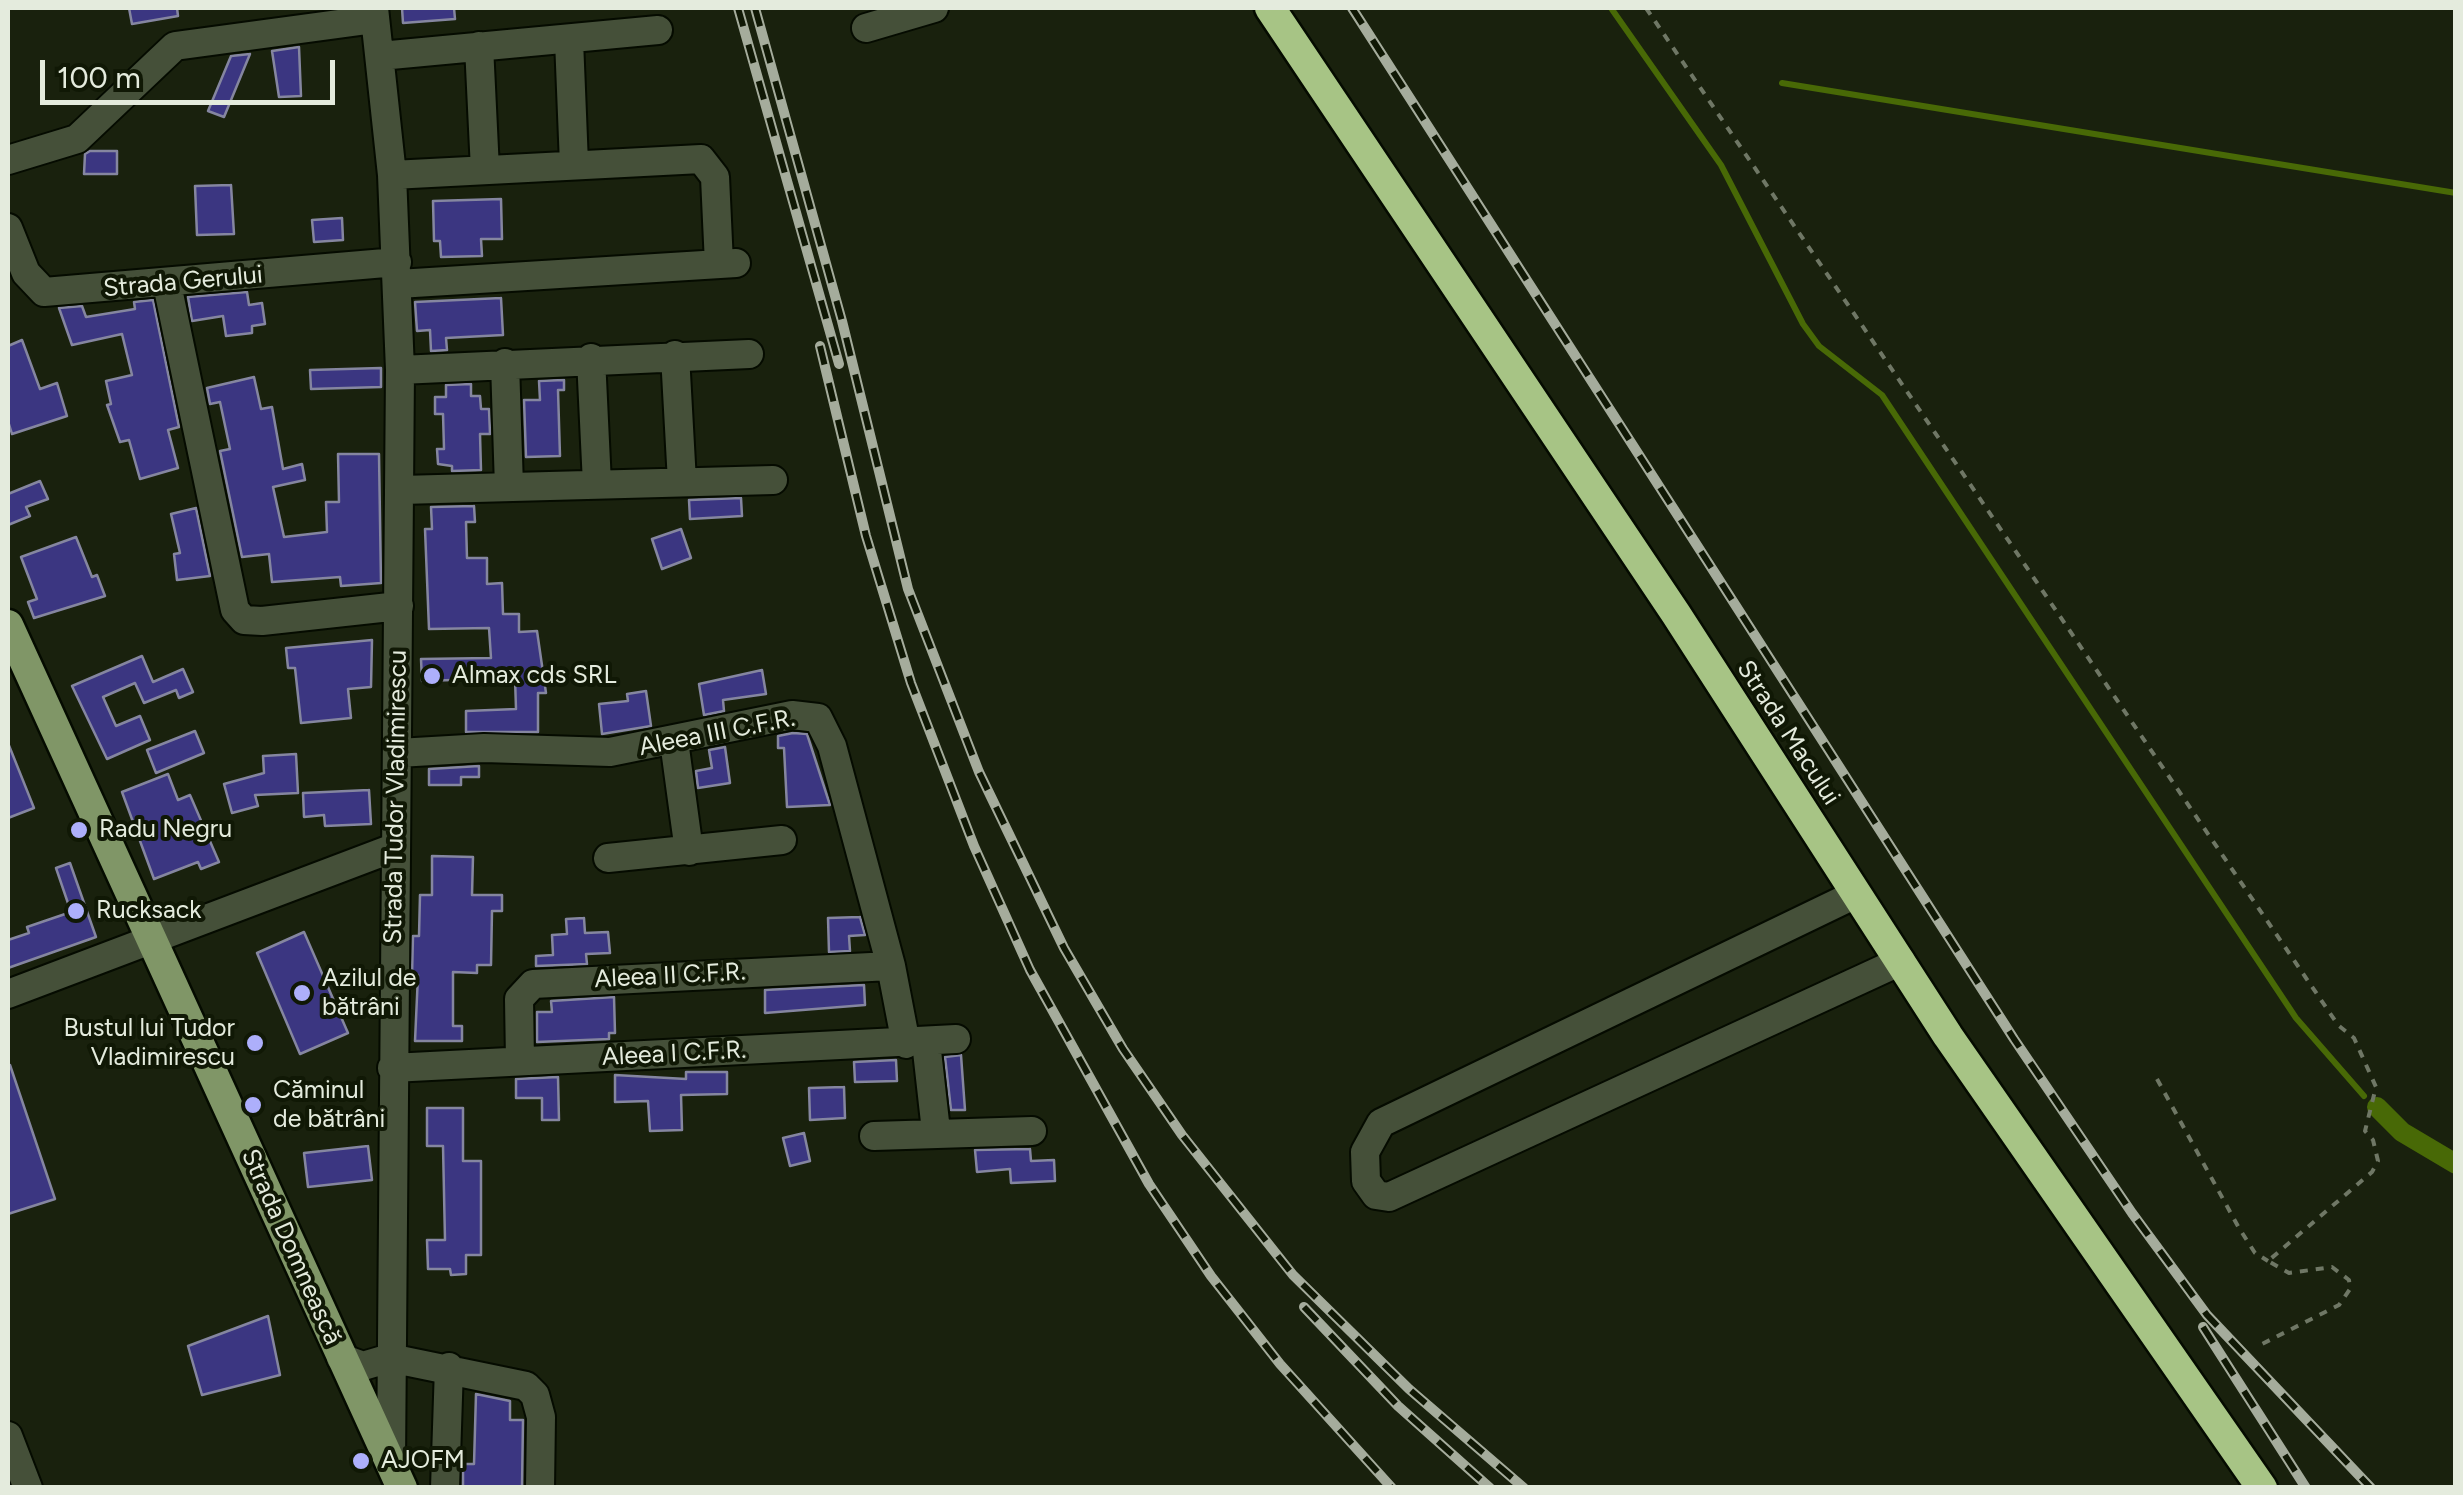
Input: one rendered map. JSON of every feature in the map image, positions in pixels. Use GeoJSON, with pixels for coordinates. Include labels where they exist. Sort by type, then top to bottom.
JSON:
{"type":"FeatureCollection","features":[{"type":"Feature","properties":{"kind":"highway","name":"Strada Macului"},"geometry":{"type":"LineString","coordinates":[[1270,8],[1477,312],[1856,894],[2262,1488]]}},
{"type":"Feature","properties":{"kind":"main road","name":"Strada Domnească"},"geometry":{"type":"LineString","coordinates":[[8,624],[396,1475]]}},
{"type":"Feature","properties":{"kind":"street"},"geometry":{"type":"LineString","coordinates":[[866,28],[934,8]]}},
{"type":"Feature","properties":{"kind":"street"},"geometry":{"type":"LineString","coordinates":[[8,160],[76,140],[175,46],[375,13]]}},
{"type":"Feature","properties":{"kind":"street","name":"Strada Tudor Vladimirescu"},"geometry":{"type":"LineString","coordinates":[[375,13],[392,175],[400,370],[390,1358],[396,1475]]}},
{"type":"Feature","properties":{"kind":"street"},"geometry":{"type":"LineString","coordinates":[[380,56],[658,30]]}},
{"type":"Feature","properties":{"kind":"street"},"geometry":{"type":"LineString","coordinates":[[569,40],[574,164]]}},
{"type":"Feature","properties":{"kind":"street"},"geometry":{"type":"LineString","coordinates":[[479,46],[485,170]]}},
{"type":"Feature","properties":{"kind":"street"},"geometry":{"type":"LineString","coordinates":[[392,175],[692,159],[708,163],[715,177],[728,263],[398,273]]}},
{"type":"Feature","properties":{"kind":"street","name":"Strada Gerului"},"geometry":{"type":"LineString","coordinates":[[8,228],[26,273],[44,292],[398,273]]}},
{"type":"Feature","properties":{"kind":"street"},"geometry":{"type":"LineString","coordinates":[[168,284],[235,610],[244,620],[262,622],[399,606]]}},
{"type":"Feature","properties":{"kind":"street"},"geometry":{"type":"LineString","coordinates":[[400,370],[591,358],[748,354]]}},
{"type":"Feature","properties":{"kind":"street"},"geometry":{"type":"LineString","coordinates":[[675,355],[682,482]]}},
{"type":"Feature","properties":{"kind":"street"},"geometry":{"type":"LineString","coordinates":[[591,358],[597,484]]}},
{"type":"Feature","properties":{"kind":"street"},"geometry":{"type":"LineString","coordinates":[[504,363],[509,487]]}},
{"type":"Feature","properties":{"kind":"street"},"geometry":{"type":"LineString","coordinates":[[401,490],[774,480]]}},
{"type":"Feature","properties":{"kind":"street","name":"Aleea III C.F.R."},"geometry":{"type":"LineString","coordinates":[[398,753],[484,748],[610,752],[792,715],[818,718],[832,746],[891,966],[916,1043],[936,1131]]}},
{"type":"Feature","properties":{"kind":"street"},"geometry":{"type":"LineString","coordinates":[[674,742],[689,851]]}},
{"type":"Feature","properties":{"kind":"street"},"geometry":{"type":"LineString","coordinates":[[608,858],[782,840]]}},
{"type":"Feature","properties":{"kind":"street"},"geometry":{"type":"LineString","coordinates":[[8,994],[396,847]]}},
{"type":"Feature","properties":{"kind":"street"},"geometry":{"type":"LineString","coordinates":[[1856,894],[1380,1123],[1366,1152],[1366,1180],[1376,1195],[1390,1198],[1901,960]]}},
{"type":"Feature","properties":{"kind":"street","name":"Aleea II C.F.R."},"geometry":{"type":"LineString","coordinates":[[520,1061],[520,998],[533,984],[891,966]]}},
{"type":"Feature","properties":{"kind":"street","name":"Aleea I C.F.R."},"geometry":{"type":"LineString","coordinates":[[392,1068],[956,1039]]}},
{"type":"Feature","properties":{"kind":"street"},"geometry":{"type":"LineString","coordinates":[[874,1136],[936,1131],[1032,1132]]}},
{"type":"Feature","properties":{"kind":"street"},"geometry":{"type":"LineString","coordinates":[[341,1358],[363,1366],[390,1358],[449,1367],[515,1382],[535,1395],[541,1417],[540,1488]]}},
{"type":"Feature","properties":{"kind":"street"},"geometry":{"type":"LineString","coordinates":[[445,1488],[449,1367]]}},
{"type":"Feature","properties":{"kind":"street"},"geometry":{"type":"LineString","coordinates":[[8,1436],[28,1488]]}},
{"type":"Feature","properties":{"kind":"path"},"geometry":{"type":"LineString","coordinates":[[1646,8],[2338,1025],[2354,1038],[2376,1087],[2365,1131],[2373,1140],[2378,1160],[2372,1172],[2268,1261]]}},
{"type":"Feature","properties":{"kind":"path"},"geometry":{"type":"LineString","coordinates":[[2157,1079],[2255,1252],[2290,1272],[2332,1267],[2349,1280],[2350,1289],[2339,1305],[2262,1344]]}},
{"type":"Feature","properties":{"kind":"building"},"geometry":{"type":"Polygon","coordinates":[[[129,8],[177,8],[178,16],[132,24],[129,8]]]}},
{"type":"Feature","properties":{"kind":"building"},"geometry":{"type":"Polygon","coordinates":[[[402,8],[454,8],[455,19],[403,23],[402,8]]]}},
{"type":"Feature","properties":{"kind":"building"},"geometry":{"type":"Polygon","coordinates":[[[299,47],[301,96],[279,97],[272,51],[299,47]]]}},
{"type":"Feature","properties":{"kind":"building"},"geometry":{"type":"Polygon","coordinates":[[[250,54],[224,117],[208,111],[231,56],[250,54]]]}},
{"type":"Feature","properties":{"kind":"building"},"geometry":{"type":"Polygon","coordinates":[[[117,151],[117,174],[84,174],[85,154],[117,151]]]}},
{"type":"Feature","properties":{"kind":"building"},"geometry":{"type":"Polygon","coordinates":[[[231,185],[234,234],[197,235],[195,186],[231,185]]]}},
{"type":"Feature","properties":{"kind":"building"},"geometry":{"type":"Polygon","coordinates":[[[501,199],[502,239],[481,239],[482,256],[441,257],[440,241],[434,241],[433,201],[501,199]]]}},
{"type":"Feature","properties":{"kind":"building"},"geometry":{"type":"Polygon","coordinates":[[[342,218],[343,240],[314,242],[312,220],[342,218]]]}},
{"type":"Feature","properties":{"kind":"building"},"geometry":{"type":"Polygon","coordinates":[[[247,292],[249,305],[262,303],[265,324],[252,326],[252,333],[226,336],[223,316],[192,321],[188,297],[247,292]]]}},
{"type":"Feature","properties":{"kind":"building"},"geometry":{"type":"Polygon","coordinates":[[[501,298],[503,335],[446,338],[447,350],[431,351],[430,330],[417,331],[415,302],[501,298]]]}},
{"type":"Feature","properties":{"kind":"building"},"geometry":{"type":"Polygon","coordinates":[[[153,300],[179,427],[168,430],[178,468],[140,479],[129,440],[120,442],[107,405],[111,404],[106,381],[132,375],[122,334],[72,345],[59,308],[82,306],[86,317],[135,309],[134,302],[153,300]]]}},
{"type":"Feature","properties":{"kind":"building"},"geometry":{"type":"Polygon","coordinates":[[[22,340],[40,389],[57,383],[67,416],[12,434],[8,421],[8,346],[22,340]]]}},
{"type":"Feature","properties":{"kind":"building"},"geometry":{"type":"Polygon","coordinates":[[[381,368],[381,387],[311,389],[310,370],[381,368]]]}},
{"type":"Feature","properties":{"kind":"building"},"geometry":{"type":"Polygon","coordinates":[[[254,377],[261,409],[272,407],[283,469],[302,464],[305,480],[273,487],[284,537],[327,532],[326,502],[339,502],[338,454],[379,454],[381,583],[341,586],[340,577],[272,582],[269,554],[242,557],[220,451],[230,449],[220,402],[210,404],[207,388],[254,377]]]}},
{"type":"Feature","properties":{"kind":"building"},"geometry":{"type":"Polygon","coordinates":[[[564,380],[564,390],[558,390],[560,456],[526,457],[524,400],[540,400],[539,381],[564,380]]]}},
{"type":"Feature","properties":{"kind":"building"},"geometry":{"type":"Polygon","coordinates":[[[471,384],[471,396],[480,396],[481,409],[489,409],[490,434],[480,434],[481,470],[452,471],[452,466],[438,464],[437,449],[444,449],[443,414],[435,414],[435,397],[446,397],[446,385],[471,384]]]}},
{"type":"Feature","properties":{"kind":"building"},"geometry":{"type":"Polygon","coordinates":[[[40,481],[48,499],[26,507],[30,516],[8,525],[8,494],[40,481]]]}},
{"type":"Feature","properties":{"kind":"building"},"geometry":{"type":"Polygon","coordinates":[[[741,498],[742,516],[690,519],[689,500],[741,498]]]}},
{"type":"Feature","properties":{"kind":"building"},"geometry":{"type":"Polygon","coordinates":[[[474,506],[475,522],[466,522],[467,558],[487,558],[487,584],[502,583],[503,614],[519,614],[519,632],[537,631],[546,693],[538,693],[538,732],[466,732],[466,711],[516,709],[515,678],[422,681],[421,659],[491,658],[489,628],[429,629],[425,529],[432,529],[431,507],[474,506]]]}},
{"type":"Feature","properties":{"kind":"building"},"geometry":{"type":"Polygon","coordinates":[[[196,508],[210,576],[177,580],[174,554],[180,553],[171,514],[196,508]]]}},
{"type":"Feature","properties":{"kind":"building"},"geometry":{"type":"Polygon","coordinates":[[[681,529],[691,558],[662,569],[652,539],[681,529]]]}},
{"type":"Feature","properties":{"kind":"building"},"geometry":{"type":"Polygon","coordinates":[[[76,537],[92,577],[97,575],[105,596],[34,618],[28,602],[37,599],[21,557],[76,537]]]}},
{"type":"Feature","properties":{"kind":"building"},"geometry":{"type":"Polygon","coordinates":[[[372,640],[371,687],[348,689],[351,718],[301,723],[295,668],[288,668],[286,648],[372,640]]]}},
{"type":"Feature","properties":{"kind":"building"},"geometry":{"type":"Polygon","coordinates":[[[142,656],[153,682],[183,669],[193,692],[179,698],[176,690],[144,703],[135,683],[103,697],[116,726],[140,716],[150,740],[107,759],[72,686],[142,656]]]}},
{"type":"Feature","properties":{"kind":"building"},"geometry":{"type":"Polygon","coordinates":[[[762,670],[766,694],[723,700],[724,711],[704,715],[699,684],[762,670]]]}},
{"type":"Feature","properties":{"kind":"building"},"geometry":{"type":"Polygon","coordinates":[[[646,691],[651,726],[602,734],[599,704],[628,701],[627,694],[646,691]]]}},
{"type":"Feature","properties":{"kind":"building"},"geometry":{"type":"Polygon","coordinates":[[[195,731],[204,753],[156,773],[147,750],[195,731]]]}},
{"type":"Feature","properties":{"kind":"building"},"geometry":{"type":"Polygon","coordinates":[[[807,734],[830,805],[787,807],[784,748],[778,748],[778,736],[807,734]]]}},
{"type":"Feature","properties":{"kind":"building"},"geometry":{"type":"Polygon","coordinates":[[[8,743],[34,808],[8,818],[8,743]]]}},
{"type":"Feature","properties":{"kind":"building"},"geometry":{"type":"Polygon","coordinates":[[[725,747],[730,783],[698,788],[696,771],[712,768],[709,750],[725,747]]]}},
{"type":"Feature","properties":{"kind":"building"},"geometry":{"type":"Polygon","coordinates":[[[296,754],[298,793],[255,795],[258,806],[232,813],[224,784],[264,773],[263,756],[296,754]]]}},
{"type":"Feature","properties":{"kind":"building"},"geometry":{"type":"Polygon","coordinates":[[[479,766],[479,777],[461,777],[461,785],[429,785],[429,769],[479,766]]]}},
{"type":"Feature","properties":{"kind":"building"},"geometry":{"type":"Polygon","coordinates":[[[168,774],[178,800],[190,795],[219,862],[201,869],[198,862],[154,879],[122,792],[168,774]]]}},
{"type":"Feature","properties":{"kind":"building"},"geometry":{"type":"Polygon","coordinates":[[[369,790],[371,824],[325,826],[324,815],[304,817],[303,793],[369,790]]]}},
{"type":"Feature","properties":{"kind":"building"},"geometry":{"type":"Polygon","coordinates":[[[432,856],[473,857],[472,895],[502,895],[502,911],[492,911],[491,965],[477,965],[477,973],[453,972],[453,1026],[462,1026],[462,1041],[415,1041],[418,975],[412,975],[413,936],[419,936],[420,895],[432,895],[432,856]]]}},
{"type":"Feature","properties":{"kind":"building"},"geometry":{"type":"Polygon","coordinates":[[[70,863],[96,937],[8,968],[8,940],[29,933],[27,927],[71,912],[56,868],[70,863]]]}},
{"type":"Feature","properties":{"kind":"building"},"geometry":{"type":"Polygon","coordinates":[[[860,917],[865,935],[849,936],[850,951],[829,952],[828,918],[860,917]]]}},
{"type":"Feature","properties":{"kind":"building"},"geometry":{"type":"Polygon","coordinates":[[[584,918],[585,933],[608,932],[610,953],[586,954],[587,964],[536,966],[536,956],[553,955],[552,935],[567,934],[566,919],[584,918]]]}},
{"type":"Feature","properties":{"kind":"building","name":"Azilul de bătrâni"},"geometry":{"type":"Polygon","coordinates":[[[304,932],[348,1033],[300,1054],[257,953],[304,932]]]}},
{"type":"Feature","properties":{"kind":"building"},"geometry":{"type":"Polygon","coordinates":[[[864,985],[865,1005],[765,1013],[765,990],[864,985]]]}},
{"type":"Feature","properties":{"kind":"building"},"geometry":{"type":"Polygon","coordinates":[[[614,997],[615,1033],[609,1033],[609,1039],[537,1042],[537,1012],[552,1012],[551,1001],[614,997]]]}},
{"type":"Feature","properties":{"kind":"building"},"geometry":{"type":"Polygon","coordinates":[[[961,1055],[965,1110],[951,1110],[945,1057],[961,1055]]]}},
{"type":"Feature","properties":{"kind":"building"},"geometry":{"type":"Polygon","coordinates":[[[896,1060],[897,1081],[855,1082],[854,1062],[896,1060]]]}},
{"type":"Feature","properties":{"kind":"building"},"geometry":{"type":"Polygon","coordinates":[[[8,1066],[55,1199],[8,1214],[8,1066]]]}},
{"type":"Feature","properties":{"kind":"building"},"geometry":{"type":"Polygon","coordinates":[[[686,1072],[727,1072],[727,1094],[681,1095],[682,1130],[650,1131],[648,1101],[615,1102],[615,1075],[686,1079],[686,1072]]]}},
{"type":"Feature","properties":{"kind":"building"},"geometry":{"type":"Polygon","coordinates":[[[558,1077],[559,1120],[542,1120],[542,1098],[516,1098],[516,1079],[558,1077]]]}},
{"type":"Feature","properties":{"kind":"building"},"geometry":{"type":"Polygon","coordinates":[[[844,1087],[845,1118],[810,1120],[809,1088],[844,1087]]]}},
{"type":"Feature","properties":{"kind":"building"},"geometry":{"type":"Polygon","coordinates":[[[427,1108],[463,1108],[463,1161],[481,1161],[481,1255],[466,1255],[466,1274],[428,1269],[427,1240],[445,1240],[443,1146],[427,1146],[427,1108]]]}},
{"type":"Feature","properties":{"kind":"building"},"geometry":{"type":"Polygon","coordinates":[[[804,1133],[810,1161],[790,1166],[783,1138],[804,1133]]]}},
{"type":"Feature","properties":{"kind":"building"},"geometry":{"type":"Polygon","coordinates":[[[368,1146],[372,1180],[308,1187],[304,1153],[368,1146]]]}},
{"type":"Feature","properties":{"kind":"building"},"geometry":{"type":"Polygon","coordinates":[[[1030,1149],[1031,1161],[1054,1160],[1055,1181],[1011,1183],[1010,1169],[977,1172],[975,1150],[1030,1149]]]}},
{"type":"Feature","properties":{"kind":"building"},"geometry":{"type":"Polygon","coordinates":[[[268,1316],[280,1375],[202,1395],[188,1346],[268,1316]]]}},
{"type":"Feature","properties":{"kind":"building"},"geometry":{"type":"Polygon","coordinates":[[[476,1394],[510,1401],[510,1420],[523,1420],[522,1488],[463,1488],[463,1464],[474,1464],[476,1394]]]}},
{"type":"Feature","properties":{"kind":"waterway"},"geometry":{"type":"LineString","coordinates":[[1611,8],[1721,165],[1803,324],[1819,346],[1882,395],[2296,1018],[2364,1096]]}},
{"type":"Feature","properties":{"kind":"waterway"},"geometry":{"type":"LineString","coordinates":[[1782,83],[2456,193]]}},
{"type":"Feature","properties":{"kind":"waterway"},"geometry":{"type":"LineString","coordinates":[[2377,1107],[2402,1132],[2456,1164]]}},
{"type":"Feature","properties":{"kind":"railway"},"geometry":{"type":"LineString","coordinates":[[738,8],[839,364]]}},
{"type":"Feature","properties":{"kind":"railway"},"geometry":{"type":"LineString","coordinates":[[755,8],[842,321],[908,589],[979,772],[1064,948],[1123,1049],[1182,1135],[1293,1275],[1409,1389],[1524,1488]]}},
{"type":"Feature","properties":{"kind":"railway"},"geometry":{"type":"LineString","coordinates":[[1352,8],[2014,1039],[2132,1213],[2207,1315],[2371,1488]]}},
{"type":"Feature","properties":{"kind":"railway"},"geometry":{"type":"LineString","coordinates":[[820,346],[866,536],[911,683],[974,846],[1030,970],[1149,1184],[1211,1276],[1280,1364],[1392,1488]]}},
{"type":"Feature","properties":{"kind":"railway"},"geometry":{"type":"LineString","coordinates":[[1304,1307],[1398,1406],[1490,1488]]}},
{"type":"Feature","properties":{"kind":"railway"},"geometry":{"type":"LineString","coordinates":[[2203,1327],[2306,1488]]}},
{"type":"Feature","properties":{"kind":"place","name":"Almax cds SRL"},"geometry":{"type":"Point","coordinates":[432,676]}},
{"type":"Feature","properties":{"kind":"place","name":"Radu Negru"},"geometry":{"type":"Point","coordinates":[79,830]}},
{"type":"Feature","properties":{"kind":"place","name":"Rucksack"},"geometry":{"type":"Point","coordinates":[76,911]}},
{"type":"Feature","properties":{"kind":"place","name":"Azilul de bătrâni"},"geometry":{"type":"Point","coordinates":[302,993]}},
{"type":"Feature","properties":{"kind":"place","name":"Bustul lui Tudor Vladimirescu"},"geometry":{"type":"Point","coordinates":[255,1043]}},
{"type":"Feature","properties":{"kind":"place","name":"Căminul de bătrâni"},"geometry":{"type":"Point","coordinates":[253,1105]}},
{"type":"Feature","properties":{"kind":"place","name":"AJOFM"},"geometry":{"type":"Point","coordinates":[361,1461]}}]}
